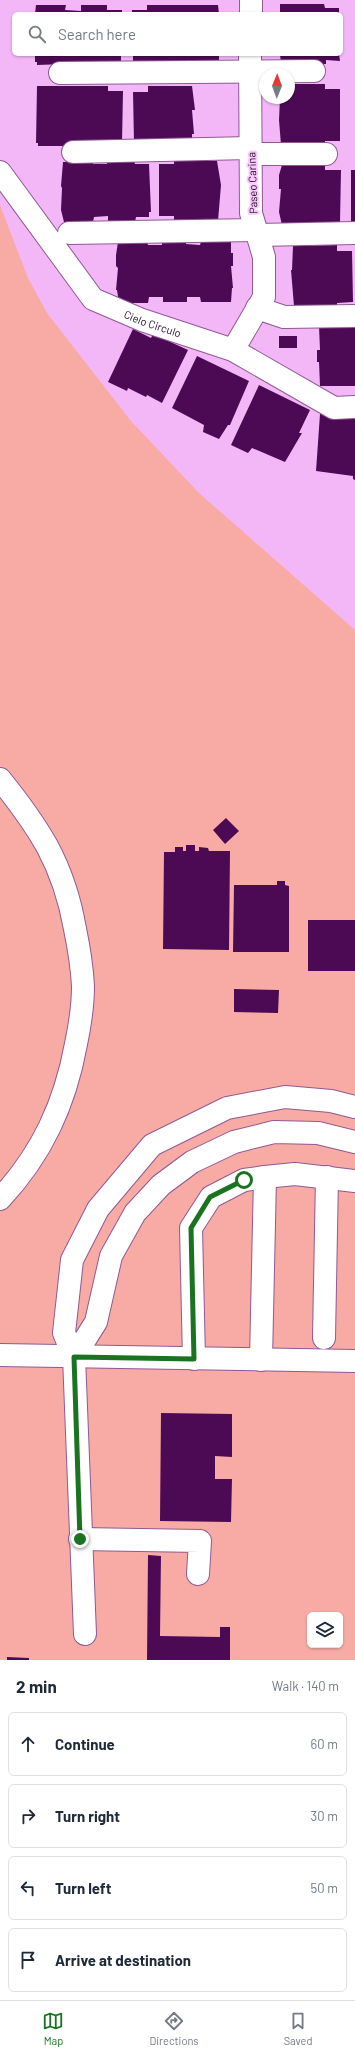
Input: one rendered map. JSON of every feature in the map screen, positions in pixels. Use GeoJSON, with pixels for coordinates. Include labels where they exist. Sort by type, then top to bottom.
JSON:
{"type":"FeatureCollection","features":[{"type":"Feature","properties":{"kind":"street"},"geometry":{"type":"LineString","coordinates":[[251,0],[251,12]]}},
{"type":"Feature","properties":{"kind":"street"},"geometry":{"type":"LineString","coordinates":[[60,73],[250,63],[314,71]]}},
{"type":"Feature","properties":{"kind":"street","name":"Paseo Carina"},"geometry":{"type":"LineString","coordinates":[[233,350],[264,297],[264,257],[251,213],[250,63]]}},
{"type":"Feature","properties":{"kind":"street"},"geometry":{"type":"LineString","coordinates":[[73,152],[250,151],[326,154]]}},
{"type":"Feature","properties":{"kind":"street","name":"Cielo Circulo"},"geometry":{"type":"LineString","coordinates":[[0,172],[93,300],[142,320],[233,350],[334,408],[355,406]]}},
{"type":"Feature","properties":{"kind":"street"},"geometry":{"type":"LineString","coordinates":[[69,233],[355,233]]}},
{"type":"Feature","properties":{"kind":"street"},"geometry":{"type":"LineString","coordinates":[[257,308],[284,317],[355,316]]}},
{"type":"Feature","properties":{"kind":"street"},"geometry":{"type":"LineString","coordinates":[[0,779],[18,802],[47,846],[58,869],[70,900],[78,941],[83,987],[80,1025],[71,1072],[57,1112],[41,1145],[20,1177],[0,1199]]}},
{"type":"Feature","properties":{"kind":"street"},"geometry":{"type":"LineString","coordinates":[[85,1634],[80,1539],[74,1357],[64,1333],[72,1260],[98,1209],[152,1145],[227,1108],[285,1097],[331,1101],[355,1107]]}},
{"type":"Feature","properties":{"kind":"street"},"geometry":{"type":"LineString","coordinates":[[74,1357],[96,1322],[111,1256],[135,1213],[162,1185],[192,1162],[234,1142],[274,1132],[318,1133],[355,1142]]}},
{"type":"Feature","properties":{"kind":"street"},"geometry":{"type":"LineString","coordinates":[[194,1359],[191,1228],[210,1197],[244,1180],[265,1177],[295,1174],[355,1181]]}},
{"type":"Feature","properties":{"kind":"street"},"geometry":{"type":"LineString","coordinates":[[261,1360],[265,1177]]}},
{"type":"Feature","properties":{"kind":"street"},"geometry":{"type":"LineString","coordinates":[[324,1338],[327,1177]]}},
{"type":"Feature","properties":{"kind":"street"},"geometry":{"type":"LineString","coordinates":[[0,1355],[355,1361]]}},
{"type":"Feature","properties":{"kind":"street"},"geometry":{"type":"LineString","coordinates":[[80,1539],[200,1541],[198,1574]]}},
{"type":"Feature","properties":{"kind":"shaded area"},"geometry":{"type":"Polygon","coordinates":[[[0,205],[28,278],[47,313],[131,421],[199,493],[355,630],[355,1660],[0,1660],[0,205]]]}},
{"type":"Feature","properties":{"kind":"building"},"geometry":{"type":"Polygon","coordinates":[[[280,4],[324,4],[325,8],[339,8],[339,12],[280,12],[280,4]]]}},
{"type":"Feature","properties":{"kind":"building"},"geometry":{"type":"Polygon","coordinates":[[[36,5],[66,5],[65,10],[81,11],[81,5],[107,5],[107,10],[122,10],[122,12],[35,12],[36,5]]]}},
{"type":"Feature","properties":{"kind":"building"},"geometry":{"type":"Polygon","coordinates":[[[147,5],[218,5],[219,12],[132,12],[132,10],[147,10],[147,5]]]}},
{"type":"Feature","properties":{"kind":"building"},"geometry":{"type":"Polygon","coordinates":[[[35,56],[121,56],[121,62],[37,65],[37,62],[35,62],[35,56]]]}},
{"type":"Feature","properties":{"kind":"building"},"geometry":{"type":"Polygon","coordinates":[[[133,56],[219,56],[219,61],[133,62],[133,56]]]}},
{"type":"Feature","properties":{"kind":"building"},"geometry":{"type":"Polygon","coordinates":[[[280,56],[339,56],[340,61],[326,60],[326,64],[281,64],[280,56]]]}},
{"type":"Feature","properties":{"kind":"building"},"geometry":{"type":"Polygon","coordinates":[[[295,84],[325,84],[325,89],[340,89],[340,141],[325,141],[325,145],[281,145],[279,120],[280,104],[295,104],[295,84]]]}},
{"type":"Feature","properties":{"kind":"building"},"geometry":{"type":"Polygon","coordinates":[[[37,86],[108,86],[108,91],[123,91],[122,143],[108,146],[38,146],[38,143],[36,143],[37,86]]]}},
{"type":"Feature","properties":{"kind":"building"},"geometry":{"type":"Polygon","coordinates":[[[148,86],[192,86],[195,110],[192,110],[194,134],[192,134],[192,146],[134,143],[133,92],[148,92],[148,86]]]}},
{"type":"Feature","properties":{"kind":"building"},"geometry":{"type":"Polygon","coordinates":[[[134,161],[135,164],[149,164],[151,212],[149,212],[149,217],[136,217],[135,222],[108,222],[108,216],[94,217],[93,222],[64,222],[61,210],[63,162],[92,162],[93,164],[107,164],[107,162],[134,161]]]}},
{"type":"Feature","properties":{"kind":"building"},"geometry":{"type":"Polygon","coordinates":[[[174,161],[217,161],[221,185],[218,221],[174,221],[174,216],[159,216],[159,164],[174,164],[174,161]]]}},
{"type":"Feature","properties":{"kind":"building"},"geometry":{"type":"Polygon","coordinates":[[[282,165],[325,165],[325,170],[341,170],[340,222],[325,222],[325,226],[282,225],[279,212],[281,189],[279,189],[279,175],[282,165]]]}},
{"type":"Feature","properties":{"kind":"building"},"geometry":{"type":"Polygon","coordinates":[[[351,170],[355,170],[355,222],[351,222],[351,170]]]}},
{"type":"Feature","properties":{"kind":"building"},"geometry":{"type":"Polygon","coordinates":[[[118,242],[147,242],[148,245],[162,245],[162,242],[186,242],[186,244],[200,245],[201,242],[231,242],[231,253],[233,253],[233,266],[231,266],[233,288],[231,302],[201,302],[200,297],[187,297],[187,302],[163,302],[163,297],[149,297],[148,303],[119,303],[116,290],[118,268],[116,266],[116,255],[118,242]]]}},
{"type":"Feature","properties":{"kind":"building"},"geometry":{"type":"Polygon","coordinates":[[[337,245],[337,251],[352,251],[353,302],[337,303],[337,305],[294,306],[291,270],[293,246],[337,245]]]}},
{"type":"Feature","properties":{"kind":"building"},"geometry":{"type":"Polygon","coordinates":[[[319,326],[355,326],[355,386],[320,386],[319,362],[317,362],[317,350],[320,350],[319,326]]]}},
{"type":"Feature","properties":{"kind":"building"},"geometry":{"type":"Polygon","coordinates":[[[133,329],[151,338],[153,334],[188,350],[162,403],[147,395],[146,397],[128,388],[127,391],[108,382],[133,329]]]}},
{"type":"Feature","properties":{"kind":"building"},"geometry":{"type":"Polygon","coordinates":[[[279,336],[297,336],[297,348],[279,348],[279,336]]]}},
{"type":"Feature","properties":{"kind":"building"},"geometry":{"type":"Polygon","coordinates":[[[197,356],[249,381],[230,425],[228,425],[219,439],[203,432],[204,425],[172,408],[197,356]]]}},
{"type":"Feature","properties":{"kind":"building"},"geometry":{"type":"Polygon","coordinates":[[[259,385],[310,410],[299,433],[302,433],[285,462],[252,448],[248,453],[231,445],[259,385]]]}},
{"type":"Feature","properties":{"kind":"building"},"geometry":{"type":"Polygon","coordinates":[[[320,414],[355,416],[355,480],[353,479],[353,476],[316,471],[320,414]]]}},
{"type":"Feature","properties":{"kind":"building"},"geometry":{"type":"Polygon","coordinates":[[[226,818],[239,831],[225,844],[213,830],[226,818]]]}},
{"type":"Feature","properties":{"kind":"building"},"geometry":{"type":"Polygon","coordinates":[[[186,845],[195,845],[195,851],[199,851],[199,847],[208,848],[209,851],[230,851],[229,950],[163,949],[164,852],[175,852],[175,847],[183,847],[183,851],[186,851],[186,845]]]}},
{"type":"Feature","properties":{"kind":"building"},"geometry":{"type":"Polygon","coordinates":[[[277,881],[285,881],[285,885],[289,886],[289,952],[233,952],[234,885],[277,885],[277,881]]]}},
{"type":"Feature","properties":{"kind":"building"},"geometry":{"type":"Polygon","coordinates":[[[308,920],[355,920],[355,971],[308,971],[308,920]]]}},
{"type":"Feature","properties":{"kind":"building"},"geometry":{"type":"Polygon","coordinates":[[[234,989],[279,990],[278,1013],[234,1012],[234,989]]]}},
{"type":"Feature","properties":{"kind":"building"},"geometry":{"type":"Polygon","coordinates":[[[161,1413],[232,1414],[232,1457],[215,1456],[215,1479],[232,1479],[231,1522],[160,1521],[161,1413]]]}},
{"type":"Feature","properties":{"kind":"building"},"geometry":{"type":"Polygon","coordinates":[[[148,1555],[161,1556],[160,1636],[220,1637],[220,1627],[230,1627],[230,1660],[147,1660],[148,1555]]]}},
{"type":"Feature","properties":{"kind":"building"},"geometry":{"type":"Polygon","coordinates":[[[7,1657],[29,1658],[29,1660],[7,1660],[7,1657]]]}},
{"type":"Feature","properties":{"kind":"route"},"geometry":{"type":"LineString","coordinates":[[80,1539],[74,1357],[194,1359],[191,1228],[210,1197],[244,1180]]}}]}
